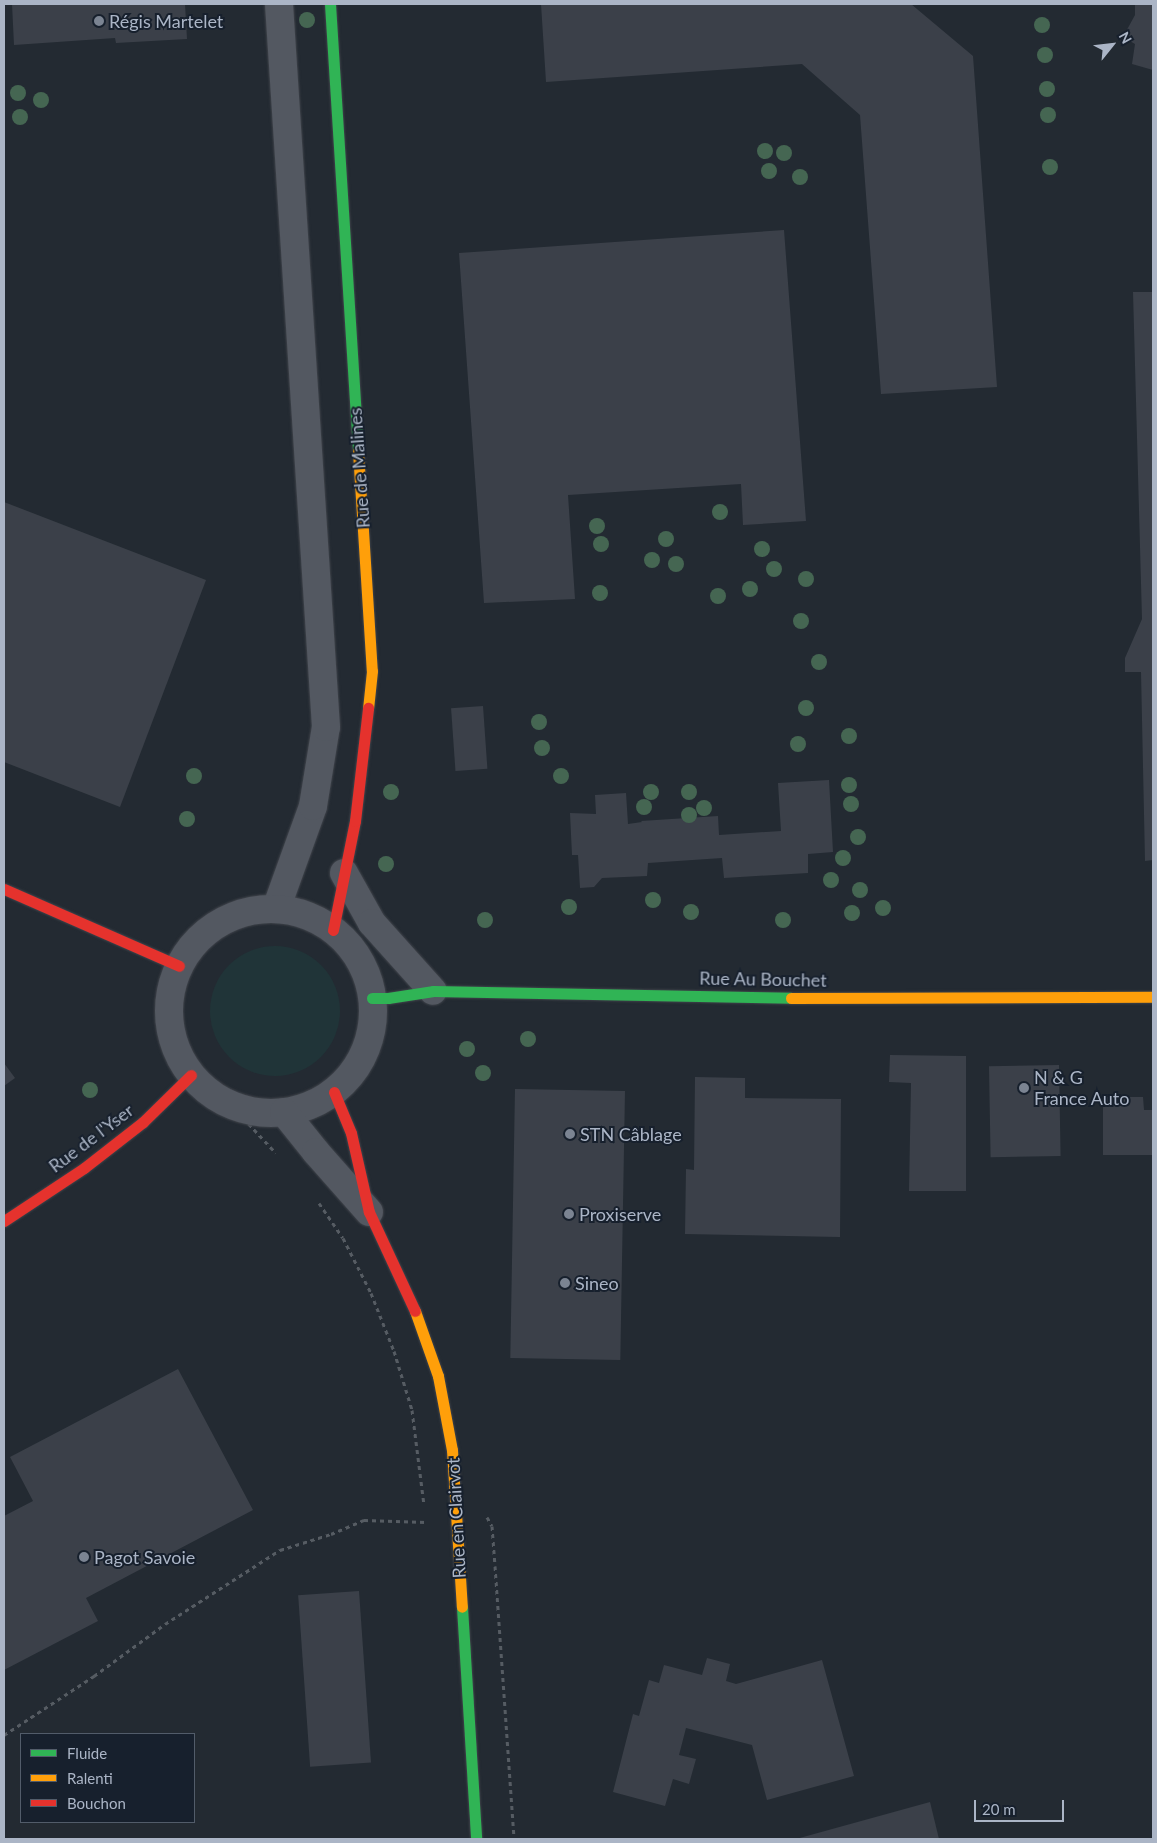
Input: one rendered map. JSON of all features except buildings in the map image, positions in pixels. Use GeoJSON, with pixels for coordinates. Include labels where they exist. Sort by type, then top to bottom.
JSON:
{"type":"FeatureCollection","features":[{"type":"Feature","properties":{"kind":"street"},"geometry":{"type":"LineString","coordinates":[[276,909],[314,806],[326,727],[279,4]]}},
{"type":"Feature","properties":{"kind":"street","name":"Rue de Malines"},"geometry":{"type":"LineString","coordinates":[[330,4],[372,671],[355,821],[333,930]]}},
{"type":"Feature","properties":{"kind":"street"},"geometry":{"type":"LineString","coordinates":[[344,873],[372,923],[433,991]]}},
{"type":"Feature","properties":{"kind":"street"},"geometry":{"type":"LineString","coordinates":[[4,889],[179,966]]}},
{"type":"Feature","properties":{"kind":"street"},"geometry":{"type":"LineString","coordinates":[[276,909],[306,915],[333,930],[352,949],[366,972],[372,998],[372,1026],[364,1052],[350,1076],[334,1092],[311,1105],[284,1112],[258,1112],[232,1106],[210,1093],[191,1075],[177,1050],[169,1022],[170,993],[179,966],[196,941],[219,922],[247,911],[276,909]]}},
{"type":"Feature","properties":{"kind":"street","name":"Rue Au Bouchet"},"geometry":{"type":"LineString","coordinates":[[372,998],[388,998],[433,991],[848,999],[1153,997]]}},
{"type":"Feature","properties":{"kind":"street","name":"Rue de l'Yser"},"geometry":{"type":"LineString","coordinates":[[4,1221],[84,1168],[114,1145],[143,1122],[191,1075]]}},
{"type":"Feature","properties":{"kind":"street","name":"Rue en Clairvot"},"geometry":{"type":"LineString","coordinates":[[334,1092],[351,1133],[369,1212],[413,1303],[438,1376],[452,1450],[476,1839]]}},
{"type":"Feature","properties":{"kind":"street","name":"Rue en Clairvot"},"geometry":{"type":"LineString","coordinates":[[284,1112],[316,1152],[369,1212]]}},
{"type":"Feature","properties":{"kind":"path"},"geometry":{"type":"LineString","coordinates":[[232,1106],[277,1154]]}},
{"type":"Feature","properties":{"kind":"path"},"geometry":{"type":"LineString","coordinates":[[314,1195],[351,1254],[371,1292],[394,1350],[412,1410],[427,1532]]}},
{"type":"Feature","properties":{"kind":"path"},"geometry":{"type":"LineString","coordinates":[[4,1735],[94,1676],[165,1624],[280,1550],[331,1534],[364,1520],[426,1522]]}},
{"type":"Feature","properties":{"kind":"green space"},"geometry":{"type":"Polygon","coordinates":[[[275,946],[300,951],[321,965],[335,986],[340,1011],[335,1036],[321,1057],[300,1071],[275,1076],[250,1071],[229,1057],[215,1036],[210,1011],[215,986],[229,965],[250,951],[275,946]]]}},
{"type":"Feature","properties":{"kind":"traffic: fast"},"geometry":{"type":"LineString","coordinates":[[330,4],[358,451]]}},
{"type":"Feature","properties":{"kind":"traffic: fast"},"geometry":{"type":"LineString","coordinates":[[372,998],[388,998],[433,991],[791,998]]}},
{"type":"Feature","properties":{"kind":"traffic: fast"},"geometry":{"type":"LineString","coordinates":[[462,1607],[476,1839]]}},
{"type":"Feature","properties":{"kind":"traffic: slow"},"geometry":{"type":"LineString","coordinates":[[358,451],[372,671],[368,708]]}},
{"type":"Feature","properties":{"kind":"traffic: slow"},"geometry":{"type":"LineString","coordinates":[[791,998],[1153,997]]}},
{"type":"Feature","properties":{"kind":"traffic: slow"},"geometry":{"type":"LineString","coordinates":[[415,1311],[438,1376],[452,1450],[462,1607]]}},
{"type":"Feature","properties":{"kind":"traffic: jam"},"geometry":{"type":"LineString","coordinates":[[333,930],[355,821],[368,708]]}},
{"type":"Feature","properties":{"kind":"traffic: jam"},"geometry":{"type":"LineString","coordinates":[[4,889],[179,966]]}},
{"type":"Feature","properties":{"kind":"traffic: jam"},"geometry":{"type":"LineString","coordinates":[[4,1221],[84,1168],[143,1122],[191,1075]]}},
{"type":"Feature","properties":{"kind":"traffic: jam"},"geometry":{"type":"LineString","coordinates":[[334,1092],[351,1133],[369,1212],[415,1311]]}},
{"type":"Feature","properties":{"kind":"place","name":"Régis Martelet"},"geometry":{"type":"Point","coordinates":[99,21]}},
{"type":"Feature","properties":{"kind":"place","name":"N & G France Auto"},"geometry":{"type":"Point","coordinates":[1024,1088]}},
{"type":"Feature","properties":{"kind":"place","name":"STN Câblage"},"geometry":{"type":"Point","coordinates":[570,1134]}},
{"type":"Feature","properties":{"kind":"place","name":"Proxiserve"},"geometry":{"type":"Point","coordinates":[569,1214]}},
{"type":"Feature","properties":{"kind":"place","name":"Sineo"},"geometry":{"type":"Point","coordinates":[565,1283]}},
{"type":"Feature","properties":{"kind":"place","name":"Pagot Savoie"},"geometry":{"type":"Point","coordinates":[84,1557]}}]}
